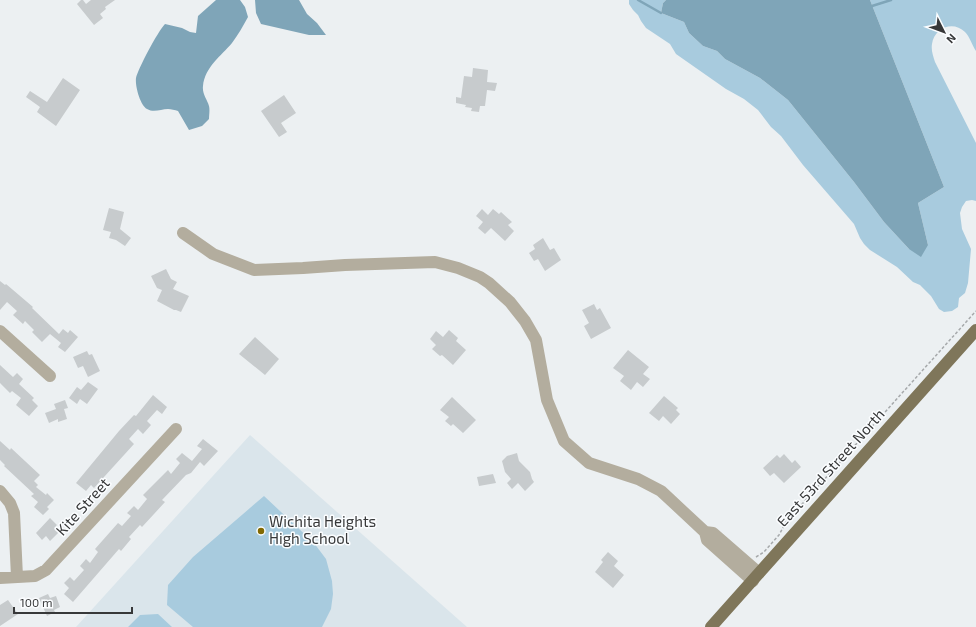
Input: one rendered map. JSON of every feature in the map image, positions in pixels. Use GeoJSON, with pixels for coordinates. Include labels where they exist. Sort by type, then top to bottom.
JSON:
{"type":"FeatureCollection","features":[{"type":"Feature","properties":{"kind":"main road","name":"East 53rd Street North"},"geometry":{"type":"LineString","coordinates":[[715,626],[756,577],[976,330]]}},
{"type":"Feature","properties":{"kind":"street"},"geometry":{"type":"LineString","coordinates":[[183,233],[213,254],[254,270],[435,262],[458,268],[480,277],[510,302],[525,321],[536,340],[547,400],[564,441],[589,463],[638,479],[661,491],[705,532],[713,534],[756,577]]}},
{"type":"Feature","properties":{"kind":"street"},"geometry":{"type":"LineString","coordinates":[[0,331],[50,376]]}},
{"type":"Feature","properties":{"kind":"street","name":"Kite Street"},"geometry":{"type":"LineString","coordinates":[[0,578],[35,576],[46,570],[176,429]]}},
{"type":"Feature","properties":{"kind":"street"},"geometry":{"type":"LineString","coordinates":[[0,491],[10,503],[14,513],[17,578]]}},
{"type":"Feature","properties":{"kind":"path"},"geometry":{"type":"LineString","coordinates":[[753,560],[764,552],[779,535],[786,522],[976,312]]}},
{"type":"Feature","properties":{"kind":"shaded area"},"geometry":{"type":"Polygon","coordinates":[[[216,0],[240,0],[245,7],[248,17],[232,43],[210,67],[204,79],[203,89],[209,106],[209,119],[202,126],[189,130],[178,111],[168,109],[152,111],[144,107],[138,95],[136,78],[149,50],[165,24],[196,33],[198,16],[216,0]]]}},
{"type":"Feature","properties":{"kind":"shaded area"},"geometry":{"type":"Polygon","coordinates":[[[255,0],[299,0],[307,14],[317,23],[326,35],[309,35],[261,24],[256,13],[255,0]]]}},
{"type":"Feature","properties":{"kind":"shaded area"},"geometry":{"type":"Polygon","coordinates":[[[629,0],[666,0],[663,3],[661,13],[684,22],[689,33],[703,46],[717,51],[725,59],[760,78],[788,100],[884,222],[909,249],[928,245],[918,203],[944,187],[870,0],[976,0],[976,51],[965,32],[960,28],[950,26],[940,30],[936,34],[932,46],[932,53],[935,62],[976,143],[976,201],[966,201],[960,213],[962,229],[971,249],[968,283],[965,293],[959,298],[958,307],[952,311],[944,312],[939,309],[931,296],[920,285],[913,282],[897,267],[870,250],[860,238],[854,224],[758,110],[676,54],[670,44],[646,28],[629,4],[629,0]]]}},
{"type":"Feature","properties":{"kind":"shaded area"},"geometry":{"type":"Polygon","coordinates":[[[666,0],[870,0],[944,187],[918,203],[928,245],[921,257],[909,249],[884,222],[788,100],[760,78],[725,59],[717,51],[703,46],[689,33],[684,22],[661,13],[663,3],[666,0]]]}},
{"type":"Feature","properties":{"kind":"shaded area","name":"Wichita Heights High School"},"geometry":{"type":"Polygon","coordinates":[[[250,435],[467,627],[76,627],[250,435]]]}},
{"type":"Feature","properties":{"kind":"shaded area"},"geometry":{"type":"Polygon","coordinates":[[[264,496],[314,543],[326,559],[332,581],[333,594],[331,609],[322,627],[193,627],[167,605],[168,585],[193,557],[264,496]]]}},
{"type":"Feature","properties":{"kind":"shaded area"},"geometry":{"type":"Polygon","coordinates":[[[158,614],[172,627],[128,627],[140,615],[158,614]]]}},
{"type":"Feature","properties":{"kind":"building"},"geometry":{"type":"Polygon","coordinates":[[[83,0],[86,4],[91,0],[115,0],[105,7],[106,9],[100,14],[103,18],[94,25],[77,4],[83,0]]]}},
{"type":"Feature","properties":{"kind":"building"},"geometry":{"type":"Polygon","coordinates":[[[473,68],[488,70],[487,82],[497,83],[495,91],[487,90],[485,106],[480,106],[479,112],[471,111],[472,108],[456,103],[456,97],[461,98],[464,76],[472,77],[473,68]]]}},
{"type":"Feature","properties":{"kind":"building"},"geometry":{"type":"Polygon","coordinates":[[[63,78],[80,90],[56,126],[37,112],[40,107],[26,97],[30,91],[47,102],[63,78]]]}},
{"type":"Feature","properties":{"kind":"building"},"geometry":{"type":"Polygon","coordinates":[[[284,95],[296,113],[281,123],[287,132],[279,137],[261,111],[284,95]]]}},
{"type":"Feature","properties":{"kind":"building"},"geometry":{"type":"Polygon","coordinates":[[[109,208],[124,212],[120,229],[131,238],[125,246],[116,240],[109,238],[111,232],[103,230],[109,208]]]}},
{"type":"Feature","properties":{"kind":"building"},"geometry":{"type":"Polygon","coordinates":[[[482,209],[488,215],[493,209],[499,214],[501,212],[512,222],[508,225],[514,231],[505,241],[491,228],[485,234],[478,228],[483,222],[476,216],[482,209]]]}},
{"type":"Feature","properties":{"kind":"building"},"geometry":{"type":"Polygon","coordinates":[[[543,238],[550,250],[554,248],[561,260],[545,271],[538,259],[534,261],[529,253],[535,249],[533,245],[543,238]]]}},
{"type":"Feature","properties":{"kind":"building"},"geometry":{"type":"Polygon","coordinates":[[[166,269],[171,279],[177,282],[173,289],[189,296],[181,312],[157,301],[162,290],[157,288],[151,276],[166,269]]]}},
{"type":"Feature","properties":{"kind":"building"},"geometry":{"type":"Polygon","coordinates":[[[0,281],[5,285],[6,284],[33,307],[32,308],[59,334],[63,329],[68,333],[70,330],[78,337],[65,352],[58,347],[61,343],[50,334],[42,342],[32,332],[34,330],[25,321],[23,324],[13,315],[17,311],[7,302],[0,310],[0,281]]]}},
{"type":"Feature","properties":{"kind":"building"},"geometry":{"type":"Polygon","coordinates":[[[594,304],[597,310],[600,308],[611,328],[591,339],[584,326],[589,323],[582,310],[594,304]]]}},
{"type":"Feature","properties":{"kind":"building"},"geometry":{"type":"Polygon","coordinates":[[[449,330],[458,338],[456,341],[466,350],[453,365],[442,355],[440,356],[432,349],[436,345],[430,339],[436,331],[443,337],[449,330]]]}},
{"type":"Feature","properties":{"kind":"building"},"geometry":{"type":"Polygon","coordinates":[[[255,337],[279,359],[265,375],[239,354],[255,337]]]}},
{"type":"Feature","properties":{"kind":"building"},"geometry":{"type":"Polygon","coordinates":[[[628,350],[649,367],[643,374],[650,379],[643,387],[637,382],[631,390],[620,381],[624,376],[613,368],[628,350]]]}},
{"type":"Feature","properties":{"kind":"building"},"geometry":{"type":"Polygon","coordinates":[[[87,351],[89,355],[92,354],[100,371],[88,377],[83,366],[78,368],[73,357],[87,351]]]}},
{"type":"Feature","properties":{"kind":"building"},"geometry":{"type":"Polygon","coordinates":[[[0,365],[13,377],[17,373],[23,379],[19,384],[34,398],[32,400],[38,406],[29,416],[16,405],[21,398],[12,391],[10,393],[0,383],[0,365]]]}},
{"type":"Feature","properties":{"kind":"building"},"geometry":{"type":"Polygon","coordinates":[[[88,382],[98,389],[87,404],[80,399],[77,404],[69,398],[77,387],[81,390],[88,382]]]}},
{"type":"Feature","properties":{"kind":"building"},"geometry":{"type":"Polygon","coordinates":[[[153,395],[167,407],[162,414],[157,410],[147,421],[151,425],[143,434],[138,429],[129,439],[134,444],[94,488],[91,485],[86,491],[76,483],[119,431],[134,415],[136,416],[153,395]]]}},
{"type":"Feature","properties":{"kind":"building"},"geometry":{"type":"Polygon","coordinates":[[[664,396],[678,408],[676,410],[680,414],[671,424],[663,416],[659,421],[649,413],[664,396]]]}},
{"type":"Feature","properties":{"kind":"building"},"geometry":{"type":"Polygon","coordinates":[[[452,397],[476,420],[463,433],[453,424],[451,426],[445,421],[449,417],[440,410],[452,397]]]}},
{"type":"Feature","properties":{"kind":"building"},"geometry":{"type":"Polygon","coordinates":[[[65,400],[68,408],[64,409],[67,419],[58,422],[58,419],[49,423],[45,413],[56,409],[54,404],[65,400]]]}},
{"type":"Feature","properties":{"kind":"building"},"geometry":{"type":"Polygon","coordinates":[[[203,439],[218,451],[204,466],[200,462],[191,473],[186,475],[162,500],[165,502],[142,527],[140,525],[129,537],[131,539],[121,551],[119,549],[73,602],[64,594],[69,588],[64,583],[70,577],[74,581],[84,570],[80,566],[86,559],[90,563],[98,552],[95,549],[118,523],[122,526],[131,516],[127,513],[134,506],[138,510],[147,499],[143,495],[168,470],[171,474],[180,463],[176,459],[182,453],[192,461],[202,449],[197,446],[203,439]]]}},
{"type":"Feature","properties":{"kind":"building"},"geometry":{"type":"Polygon","coordinates":[[[0,441],[10,450],[11,448],[40,475],[34,481],[38,485],[36,487],[46,495],[47,493],[54,500],[47,507],[49,509],[43,515],[34,507],[38,502],[31,496],[34,494],[4,466],[5,465],[0,460],[0,441]]]}},
{"type":"Feature","properties":{"kind":"building"},"geometry":{"type":"Polygon","coordinates":[[[517,453],[519,461],[530,472],[534,482],[525,491],[518,483],[512,489],[507,483],[511,479],[505,472],[502,461],[507,456],[517,453]]]}},
{"type":"Feature","properties":{"kind":"building"},"geometry":{"type":"Polygon","coordinates":[[[784,454],[792,463],[795,460],[801,467],[784,483],[774,473],[770,476],[763,468],[777,455],[780,458],[784,454]]]}},
{"type":"Feature","properties":{"kind":"building"},"geometry":{"type":"Polygon","coordinates":[[[493,474],[496,483],[479,486],[477,477],[493,474]]]}},
{"type":"Feature","properties":{"kind":"building"},"geometry":{"type":"Polygon","coordinates":[[[50,518],[57,525],[54,528],[59,532],[50,541],[46,536],[42,540],[36,533],[50,518]]]}},
{"type":"Feature","properties":{"kind":"building"},"geometry":{"type":"Polygon","coordinates":[[[608,552],[618,561],[614,566],[624,575],[613,588],[595,572],[603,562],[601,560],[608,552]]]}},
{"type":"Feature","properties":{"kind":"building"},"geometry":{"type":"Polygon","coordinates":[[[48,594],[50,598],[56,596],[60,607],[54,610],[55,612],[47,616],[39,598],[48,594]]]}},
{"type":"Feature","properties":{"kind":"building"},"geometry":{"type":"Polygon","coordinates":[[[8,600],[18,614],[0,626],[0,605],[8,600]]]}},
{"type":"Feature","properties":{"kind":"waterway"},"geometry":{"type":"LineString","coordinates":[[638,0],[661,13]]}},
{"type":"Feature","properties":{"kind":"waterway"},"geometry":{"type":"LineString","coordinates":[[872,6],[891,0]]}},
{"type":"Feature","properties":{"kind":"place","name":"Wichita Heights High School"},"geometry":{"type":"Point","coordinates":[261,531]}}]}
